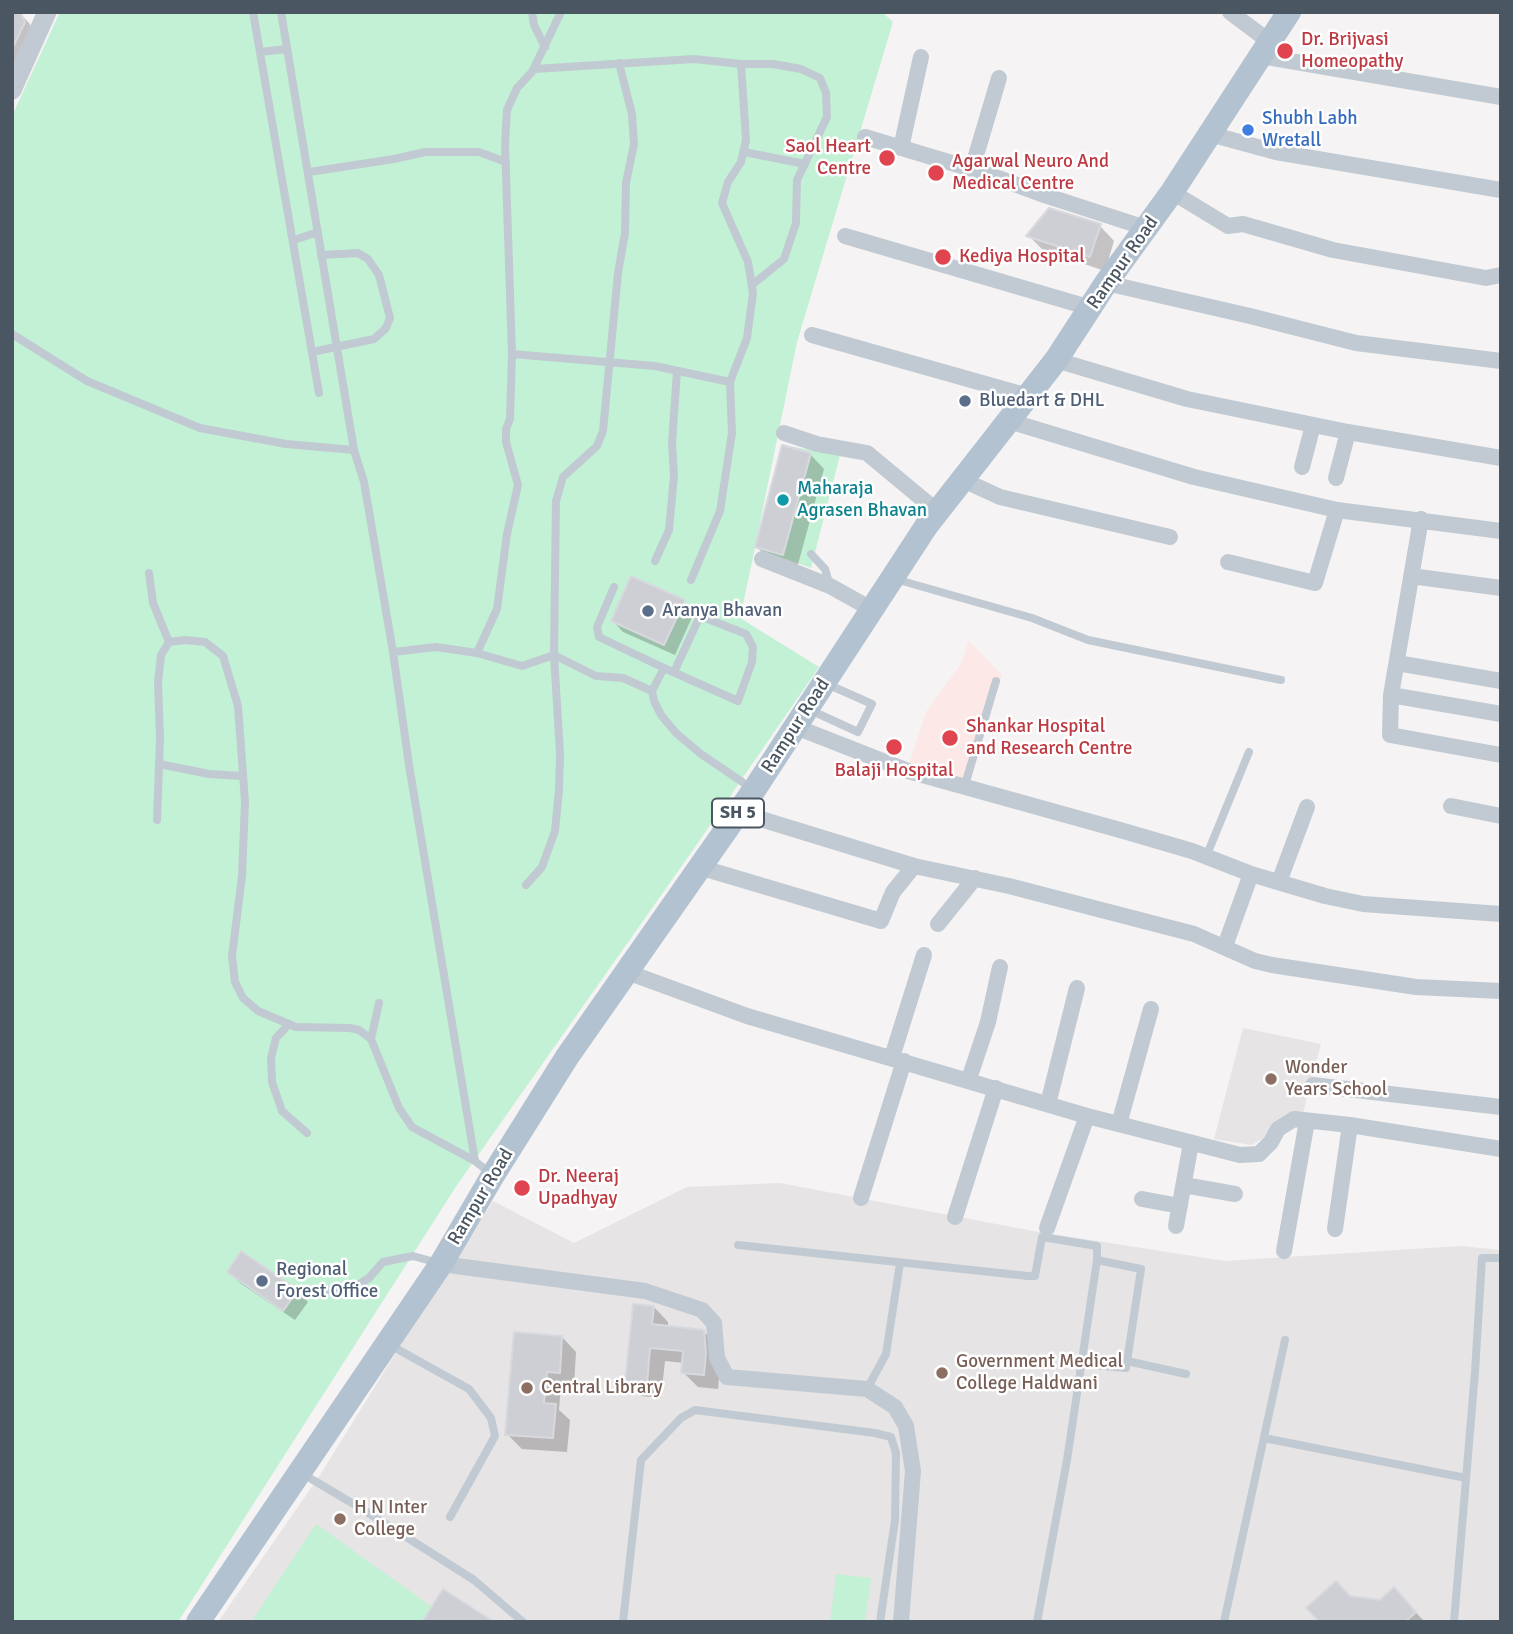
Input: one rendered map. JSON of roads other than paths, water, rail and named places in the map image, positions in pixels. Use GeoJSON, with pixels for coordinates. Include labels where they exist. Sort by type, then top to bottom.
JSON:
{"type":"FeatureCollection","features":[{"type":"Feature","properties":{"kind":"main road","name":"Rampur Road"},"geometry":{"type":"LineString","coordinates":[[198,1622],[441,1264],[484,1168],[566,1058],[754,789],[938,512],[1056,360],[1106,283],[1172,192],[1289,12]]}},
{"type":"Feature","properties":{"kind":"street"},"geometry":{"type":"LineString","coordinates":[[12,90],[47,12]]}},
{"type":"Feature","properties":{"kind":"street"},"geometry":{"type":"LineString","coordinates":[[1230,12],[1266,49],[1501,97]]}},
{"type":"Feature","properties":{"kind":"street"},"geometry":{"type":"LineString","coordinates":[[901,148],[921,57]]}},
{"type":"Feature","properties":{"kind":"street"},"geometry":{"type":"LineString","coordinates":[[972,169],[999,78]]}},
{"type":"Feature","properties":{"kind":"street"},"geometry":{"type":"LineString","coordinates":[[1210,134],[1276,152],[1501,190]]}},
{"type":"Feature","properties":{"kind":"street"},"geometry":{"type":"LineString","coordinates":[[864,137],[972,169],[1146,228]]}},
{"type":"Feature","properties":{"kind":"street"},"geometry":{"type":"LineString","coordinates":[[1172,192],[1228,226],[1243,224],[1333,250],[1486,278],[1501,275]]}},
{"type":"Feature","properties":{"kind":"street"},"geometry":{"type":"LineString","coordinates":[[845,236],[1091,308]]}},
{"type":"Feature","properties":{"kind":"street"},"geometry":{"type":"LineString","coordinates":[[1106,283],[1365,345],[1501,361]]}},
{"type":"Feature","properties":{"kind":"street"},"geometry":{"type":"LineString","coordinates":[[812,335],[1028,396]]}},
{"type":"Feature","properties":{"kind":"street"},"geometry":{"type":"LineString","coordinates":[[1056,360],[1187,399],[1349,432],[1501,458]]}},
{"type":"Feature","properties":{"kind":"street"},"geometry":{"type":"LineString","coordinates":[[1009,421],[1194,477],[1336,510],[1501,531]]}},
{"type":"Feature","properties":{"kind":"street"},"geometry":{"type":"LineString","coordinates":[[1302,467],[1313,425]]}},
{"type":"Feature","properties":{"kind":"street"},"geometry":{"type":"LineString","coordinates":[[1336,478],[1349,432]]}},
{"type":"Feature","properties":{"kind":"street"},"geometry":{"type":"LineString","coordinates":[[785,433],[817,444],[867,453],[938,512]]}},
{"type":"Feature","properties":{"kind":"street"},"geometry":{"type":"LineString","coordinates":[[963,480],[1000,497],[1170,537]]}},
{"type":"Feature","properties":{"kind":"street"},"geometry":{"type":"LineString","coordinates":[[1228,562],[1315,583],[1336,510]]}},
{"type":"Feature","properties":{"kind":"street"},"geometry":{"type":"LineString","coordinates":[[1421,519],[1391,695],[1390,735],[1501,755]]}},
{"type":"Feature","properties":{"kind":"street"},"geometry":{"type":"LineString","coordinates":[[762,559],[830,586],[873,610]]}},
{"type":"Feature","properties":{"kind":"street"},"geometry":{"type":"LineString","coordinates":[[1411,576],[1501,588]]}},
{"type":"Feature","properties":{"kind":"street"},"geometry":{"type":"LineString","coordinates":[[1396,663],[1501,681]]}},
{"type":"Feature","properties":{"kind":"street"},"geometry":{"type":"LineString","coordinates":[[1391,695],[1501,714]]}},
{"type":"Feature","properties":{"kind":"street"},"geometry":{"type":"LineString","coordinates":[[802,718],[867,757],[964,788],[1120,830],[1325,896],[1363,904],[1501,914]]}},
{"type":"Feature","properties":{"kind":"street"},"geometry":{"type":"LineString","coordinates":[[1451,806],[1501,816]]}},
{"type":"Feature","properties":{"kind":"street"},"geometry":{"type":"LineString","coordinates":[[1279,882],[1307,807]]}},
{"type":"Feature","properties":{"kind":"street"},"geometry":{"type":"LineString","coordinates":[[738,812],[914,866],[975,878],[1194,934],[1241,955],[1272,965],[1416,987],[1501,991]]}},
{"type":"Feature","properties":{"kind":"street"},"geometry":{"type":"LineString","coordinates":[[699,867],[881,921],[893,892],[914,866]]}},
{"type":"Feature","properties":{"kind":"street"},"geometry":{"type":"LineString","coordinates":[[1225,946],[1251,874]]}},
{"type":"Feature","properties":{"kind":"street"},"geometry":{"type":"LineString","coordinates":[[938,924],[975,878]]}},
{"type":"Feature","properties":{"kind":"street"},"geometry":{"type":"LineString","coordinates":[[861,1198],[924,955]]}},
{"type":"Feature","properties":{"kind":"street"},"geometry":{"type":"LineString","coordinates":[[969,1079],[988,1022],[1000,967]]}},
{"type":"Feature","properties":{"kind":"street"},"geometry":{"type":"LineString","coordinates":[[626,972],[747,1016],[969,1079],[1087,1116],[1240,1155],[1259,1154],[1271,1142],[1278,1129],[1294,1119],[1501,1149]]}},
{"type":"Feature","properties":{"kind":"street"},"geometry":{"type":"LineString","coordinates":[[1048,1104],[1077,988]]}},
{"type":"Feature","properties":{"kind":"street"},"geometry":{"type":"LineString","coordinates":[[1119,1125],[1151,1009]]}},
{"type":"Feature","properties":{"kind":"street"},"geometry":{"type":"LineString","coordinates":[[1313,1086],[1501,1107]]}},
{"type":"Feature","properties":{"kind":"street"},"geometry":{"type":"LineString","coordinates":[[955,1217],[996,1088]]}},
{"type":"Feature","properties":{"kind":"street"},"geometry":{"type":"LineString","coordinates":[[1047,1228],[1087,1116]]}},
{"type":"Feature","properties":{"kind":"street"},"geometry":{"type":"LineString","coordinates":[[1284,1251],[1307,1121]]}},
{"type":"Feature","properties":{"kind":"street"},"geometry":{"type":"LineString","coordinates":[[1335,1229],[1350,1125]]}},
{"type":"Feature","properties":{"kind":"street"},"geometry":{"type":"LineString","coordinates":[[1176,1226],[1191,1143]]}},
{"type":"Feature","properties":{"kind":"street"},"geometry":{"type":"LineString","coordinates":[[1184,1185],[1235,1194]]}},
{"type":"Feature","properties":{"kind":"street"},"geometry":{"type":"LineString","coordinates":[[1142,1199],[1180,1206]]}},
{"type":"Feature","properties":{"kind":"street"},"geometry":{"type":"LineString","coordinates":[[441,1264],[645,1291],[685,1303],[702,1310],[714,1323],[717,1358],[727,1377],[867,1388],[895,1406],[906,1426],[913,1471],[901,1622]]}},
{"type":"Feature","properties":{"kind":"lane"},"geometry":{"type":"LineString","coordinates":[[253,12],[319,393]]}},
{"type":"Feature","properties":{"kind":"lane"},"geometry":{"type":"LineString","coordinates":[[281,12],[354,450],[363,482],[412,779],[484,1168]]}},
{"type":"Feature","properties":{"kind":"lane"},"geometry":{"type":"LineString","coordinates":[[532,12],[534,25],[545,47]]}},
{"type":"Feature","properties":{"kind":"lane"},"geometry":{"type":"LineString","coordinates":[[477,653],[497,609],[507,534],[518,485],[506,442],[506,429],[510,419],[512,354],[506,162],[508,110],[517,88],[534,69],[561,12]]}},
{"type":"Feature","properties":{"kind":"lane"},"geometry":{"type":"LineString","coordinates":[[260,51],[287,49]]}},
{"type":"Feature","properties":{"kind":"lane"},"geometry":{"type":"LineString","coordinates":[[534,69],[694,59],[773,64],[801,69],[820,78],[825,93],[827,117],[797,180],[796,222],[784,259],[752,285]]}},
{"type":"Feature","properties":{"kind":"lane"},"geometry":{"type":"LineString","coordinates":[[526,885],[542,867],[555,831],[561,754],[554,655],[556,502],[563,477],[597,446],[603,431],[618,273],[625,233],[626,183],[634,144],[632,114],[618,63]]}},
{"type":"Feature","properties":{"kind":"lane"},"geometry":{"type":"LineString","coordinates":[[691,580],[720,512],[732,433],[730,383],[747,338],[752,285],[748,262],[722,204],[728,182],[741,162],[746,139],[741,64]]}},
{"type":"Feature","properties":{"kind":"lane"},"geometry":{"type":"LineString","coordinates":[[309,172],[425,152],[479,152],[506,162]]}},
{"type":"Feature","properties":{"kind":"lane"},"geometry":{"type":"LineString","coordinates":[[744,152],[805,164]]}},
{"type":"Feature","properties":{"kind":"lane"},"geometry":{"type":"LineString","coordinates":[[294,240],[318,232]]}},
{"type":"Feature","properties":{"kind":"lane"},"geometry":{"type":"LineString","coordinates":[[312,352],[374,339],[386,328],[390,318],[379,275],[368,259],[358,253],[321,255]]}},
{"type":"Feature","properties":{"kind":"lane"},"geometry":{"type":"LineString","coordinates":[[12,334],[87,382],[200,428],[286,444],[354,450]]}},
{"type":"Feature","properties":{"kind":"lane"},"geometry":{"type":"LineString","coordinates":[[512,354],[655,366],[730,383]]}},
{"type":"Feature","properties":{"kind":"lane"},"geometry":{"type":"LineString","coordinates":[[654,561],[669,530],[674,475],[672,443],[677,371]]}},
{"type":"Feature","properties":{"kind":"lane"},"geometry":{"type":"LineString","coordinates":[[811,554],[825,569],[830,586]]}},
{"type":"Feature","properties":{"kind":"lane"},"geometry":{"type":"LineString","coordinates":[[149,573],[153,603],[169,642]]}},
{"type":"Feature","properties":{"kind":"lane"},"geometry":{"type":"LineString","coordinates":[[894,578],[1032,618],[1088,640],[1281,680]]}},
{"type":"Feature","properties":{"kind":"lane"},"geometry":{"type":"LineString","coordinates":[[614,587],[597,627],[599,637],[664,668],[738,701],[752,662],[753,647],[746,634],[700,616],[674,672]]}},
{"type":"Feature","properties":{"kind":"lane"},"geometry":{"type":"LineString","coordinates":[[169,642],[205,642],[223,656],[238,706],[245,802],[242,876],[232,956],[235,982],[243,998],[258,1010],[296,1027],[359,1030],[371,1039],[399,1108],[412,1127],[484,1168]]}},
{"type":"Feature","properties":{"kind":"lane"},"geometry":{"type":"LineString","coordinates":[[157,820],[158,683],[161,655],[169,642]]}},
{"type":"Feature","properties":{"kind":"lane"},"geometry":{"type":"LineString","coordinates":[[393,652],[436,647],[477,653],[522,666],[554,655],[596,676],[623,678],[652,691]]}},
{"type":"Feature","properties":{"kind":"lane"},"geometry":{"type":"LineString","coordinates":[[664,668],[652,691],[661,715],[676,733],[701,754],[754,789]]}},
{"type":"Feature","properties":{"kind":"lane"},"geometry":{"type":"LineString","coordinates":[[964,788],[996,681]]}},
{"type":"Feature","properties":{"kind":"lane"},"geometry":{"type":"LineString","coordinates":[[802,718],[858,732],[872,704],[825,683]]}},
{"type":"Feature","properties":{"kind":"lane"},"geometry":{"type":"LineString","coordinates":[[1206,857],[1249,752]]}},
{"type":"Feature","properties":{"kind":"lane"},"geometry":{"type":"LineString","coordinates":[[159,764],[209,774],[243,776]]}},
{"type":"Feature","properties":{"kind":"lane"},"geometry":{"type":"LineString","coordinates":[[371,1039],[379,1003]]}},
{"type":"Feature","properties":{"kind":"lane"},"geometry":{"type":"LineString","coordinates":[[289,1024],[276,1038],[271,1058],[272,1083],[282,1111],[307,1133]]}},
{"type":"Feature","properties":{"kind":"lane"},"geometry":{"type":"LineString","coordinates":[[738,1245],[1035,1276],[1042,1237],[1097,1246],[1067,1461],[1037,1622]]}},
{"type":"Feature","properties":{"kind":"lane"},"geometry":{"type":"LineString","coordinates":[[322,1290],[350,1290],[369,1278],[383,1262],[413,1256],[441,1264]]}},
{"type":"Feature","properties":{"kind":"lane"},"geometry":{"type":"LineString","coordinates":[[1454,1622],[1482,1258],[1501,1258]]}},
{"type":"Feature","properties":{"kind":"lane"},"geometry":{"type":"LineString","coordinates":[[1082,1364],[1126,1368],[1142,1269],[1097,1260]]}},
{"type":"Feature","properties":{"kind":"lane"},"geometry":{"type":"LineString","coordinates":[[867,1388],[886,1354],[900,1263]]}},
{"type":"Feature","properties":{"kind":"lane"},"geometry":{"type":"LineString","coordinates":[[1224,1622],[1285,1340]]}},
{"type":"Feature","properties":{"kind":"lane"},"geometry":{"type":"LineString","coordinates":[[387,1344],[469,1389],[491,1418],[495,1436],[450,1517]]}},
{"type":"Feature","properties":{"kind":"lane"},"geometry":{"type":"LineString","coordinates":[[1127,1361],[1186,1374]]}},
{"type":"Feature","properties":{"kind":"lane"},"geometry":{"type":"LineString","coordinates":[[623,1622],[641,1460],[681,1418],[695,1410],[891,1437],[896,1453],[895,1520],[880,1622]]}},
{"type":"Feature","properties":{"kind":"lane"},"geometry":{"type":"LineString","coordinates":[[1264,1438],[1466,1478]]}},
{"type":"Feature","properties":{"kind":"lane"},"geometry":{"type":"LineString","coordinates":[[301,1473],[474,1580],[523,1622]]}},
{"type":"Feature","properties":{"kind":"place","name":"Dr. Brijvasi Homeopathy"},"geometry":{"type":"Point","coordinates":[1285,51]}},
{"type":"Feature","properties":{"kind":"place","name":"Shubh Labh Wretall"},"geometry":{"type":"Point","coordinates":[1248,130]}},
{"type":"Feature","properties":{"kind":"place","name":"Saol Heart Centre"},"geometry":{"type":"Point","coordinates":[887,158]}},
{"type":"Feature","properties":{"kind":"place","name":"Agarwal Neuro And Medical Centre"},"geometry":{"type":"Point","coordinates":[936,173]}},
{"type":"Feature","properties":{"kind":"place","name":"Kediya Hospital"},"geometry":{"type":"Point","coordinates":[943,257]}},
{"type":"Feature","properties":{"kind":"place","name":"Bluedart & DHL"},"geometry":{"type":"Point","coordinates":[965,401]}},
{"type":"Feature","properties":{"kind":"place","name":"Maharaja Agrasen Bhavan"},"geometry":{"type":"Point","coordinates":[783,500]}},
{"type":"Feature","properties":{"kind":"place","name":"Aranya Bhavan"},"geometry":{"type":"Point","coordinates":[648,611]}},
{"type":"Feature","properties":{"kind":"place","name":"Shankar Hospital and Research Centre"},"geometry":{"type":"Point","coordinates":[950,738]}},
{"type":"Feature","properties":{"kind":"place","name":"Balaji Hospital"},"geometry":{"type":"Point","coordinates":[894,747]}},
{"type":"Feature","properties":{"kind":"place","name":"Wonder Years School"},"geometry":{"type":"Point","coordinates":[1271,1079]}},
{"type":"Feature","properties":{"kind":"place","name":"Dr. Neeraj Upadhyay"},"geometry":{"type":"Point","coordinates":[522,1188]}},
{"type":"Feature","properties":{"kind":"place","name":"Regional Forest Office"},"geometry":{"type":"Point","coordinates":[262,1281]}},
{"type":"Feature","properties":{"kind":"place","name":"Government Medical College Haldwani"},"geometry":{"type":"Point","coordinates":[942,1373]}},
{"type":"Feature","properties":{"kind":"place","name":"Central Library"},"geometry":{"type":"Point","coordinates":[527,1388]}},
{"type":"Feature","properties":{"kind":"place","name":"H N Inter College"},"geometry":{"type":"Point","coordinates":[340,1519]}}]}
